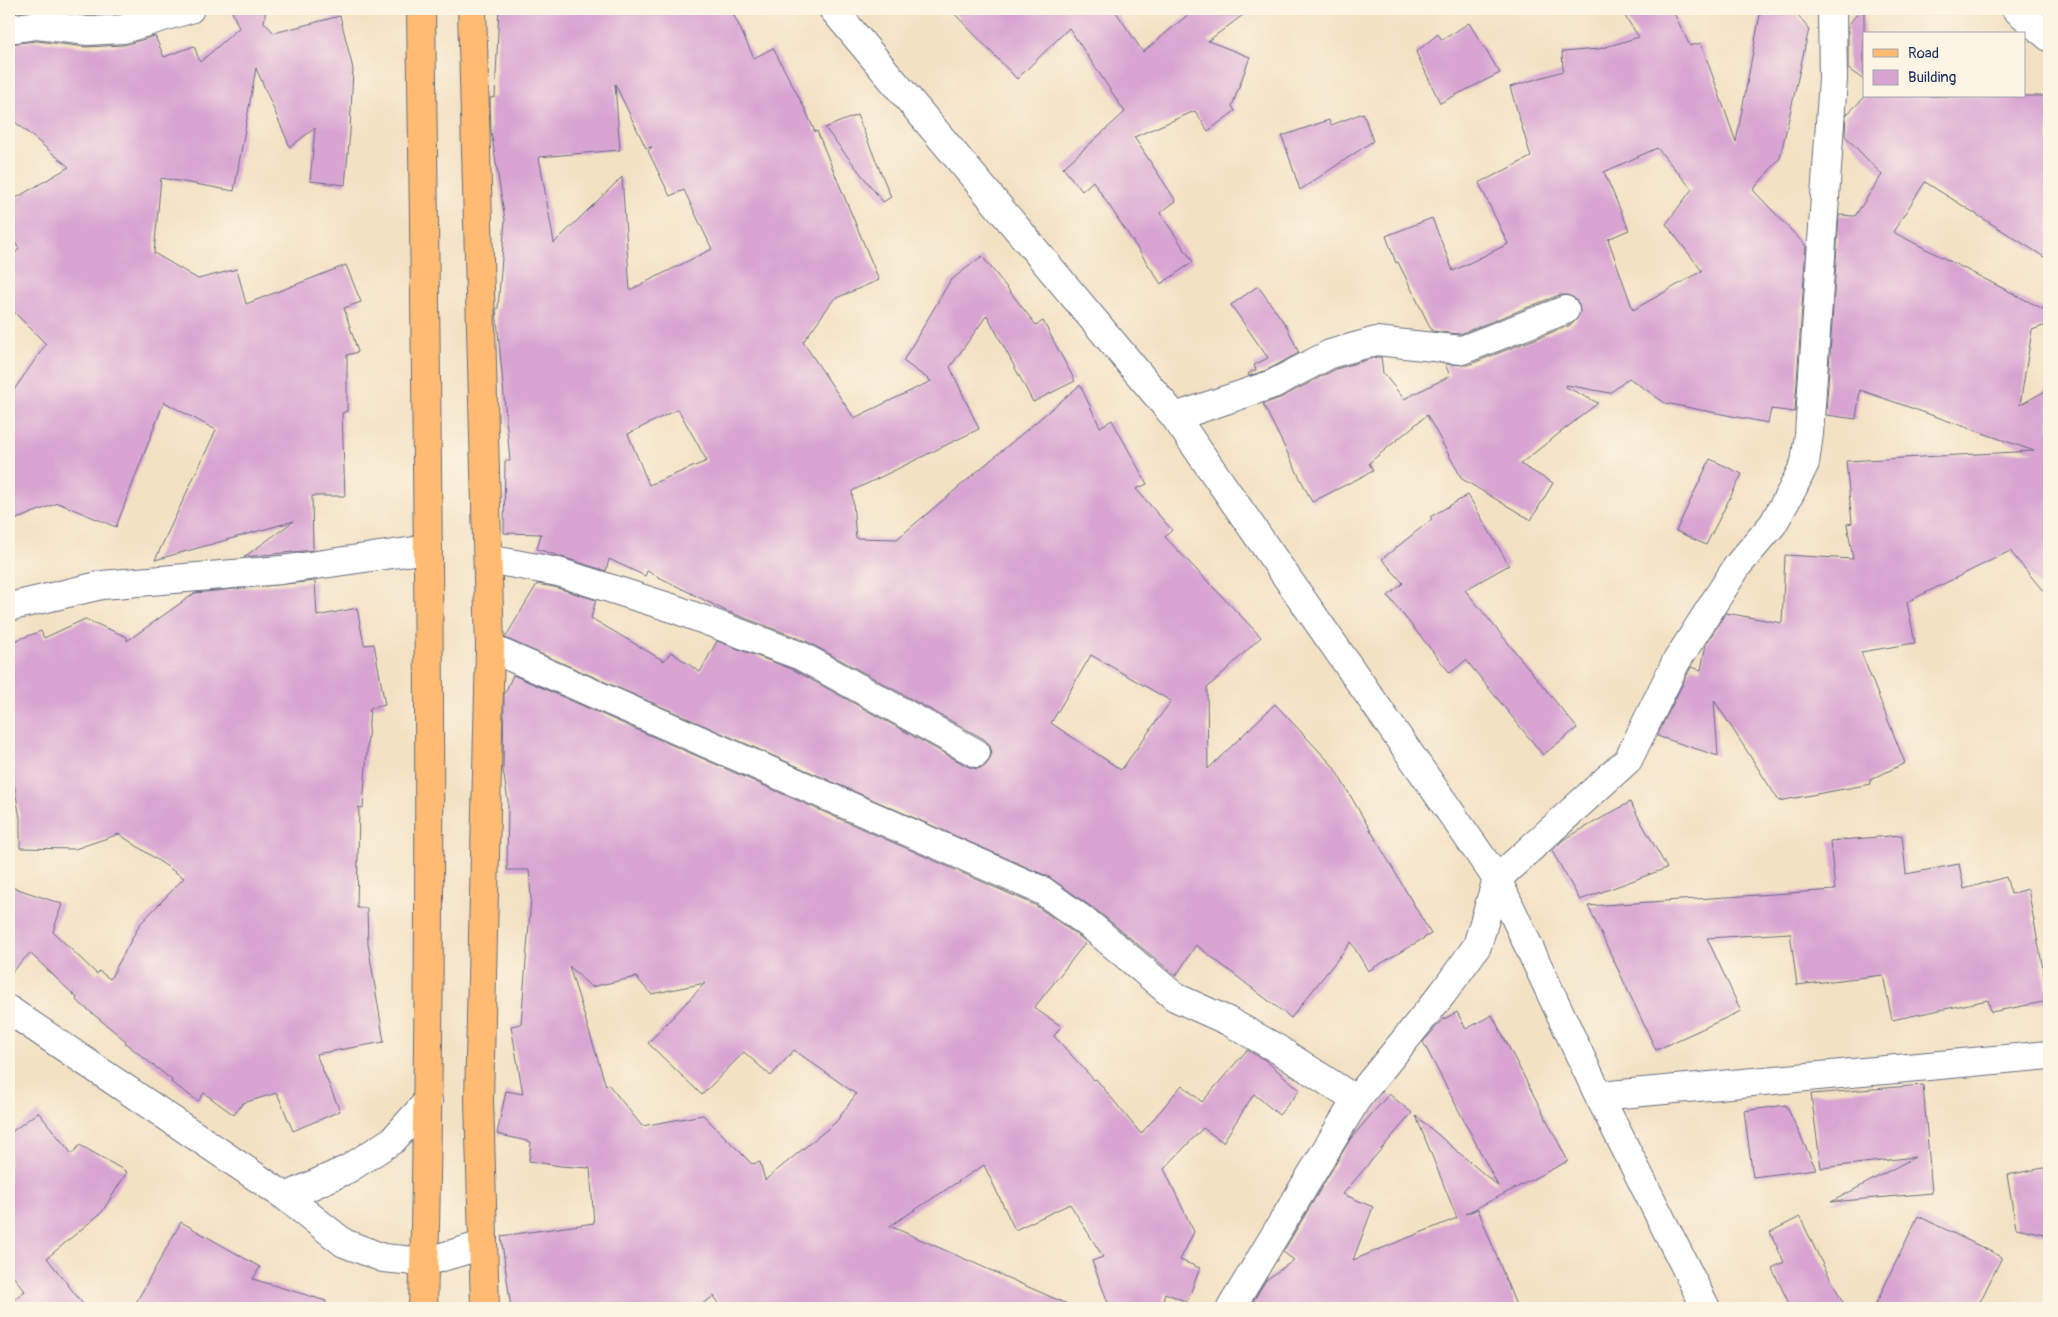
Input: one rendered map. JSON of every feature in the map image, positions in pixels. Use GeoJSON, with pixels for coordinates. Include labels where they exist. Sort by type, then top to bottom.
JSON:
{"type":"FeatureCollection","features":[{"type":"Feature","properties":{"kind":"main road"},"geometry":{"type":"LineString","coordinates":[[421,9],[428,549],[428,1101],[423,1308]]}},
{"type":"Feature","properties":{"kind":"main road"},"geometry":{"type":"LineString","coordinates":[[472,9],[490,648],[479,1100],[485,1308]]}},
{"type":"Feature","properties":{"kind":"street"},"geometry":{"type":"LineString","coordinates":[[9,29],[37,25],[88,31],[123,29],[190,9]]}},
{"type":"Feature","properties":{"kind":"street"},"geometry":{"type":"LineString","coordinates":[[833,9],[1175,417],[1497,879],[1599,1096],[1706,1308]]}},
{"type":"Feature","properties":{"kind":"street"},"geometry":{"type":"LineString","coordinates":[[1231,1308],[1356,1100],[1443,993],[1477,946],[1497,879],[1628,760],[1676,662],[1738,565],[1773,524],[1805,463],[1809,434],[1833,79],[1832,9]]}},
{"type":"Feature","properties":{"kind":"street"},"geometry":{"type":"LineString","coordinates":[[2016,9],[2049,37]]}},
{"type":"Feature","properties":{"kind":"street"},"geometry":{"type":"LineString","coordinates":[[1175,417],[1273,384],[1330,354],[1376,341],[1462,350],[1565,310]]}},
{"type":"Feature","properties":{"kind":"street"},"geometry":{"type":"LineString","coordinates":[[9,607],[102,585],[281,570],[428,549]]}},
{"type":"Feature","properties":{"kind":"street"},"geometry":{"type":"LineString","coordinates":[[488,559],[558,572],[672,608],[801,656],[976,753]]}},
{"type":"Feature","properties":{"kind":"street"},"geometry":{"type":"LineString","coordinates":[[490,648],[1043,891],[1090,925],[1175,997],[1228,1021],[1276,1048],[1356,1100]]}},
{"type":"Feature","properties":{"kind":"street"},"geometry":{"type":"LineString","coordinates":[[9,1010],[286,1197],[344,1243],[383,1258],[425,1262],[483,1245]]}},
{"type":"Feature","properties":{"kind":"street"},"geometry":{"type":"LineString","coordinates":[[1599,1096],[2049,1055]]}},
{"type":"Feature","properties":{"kind":"street"},"geometry":{"type":"LineString","coordinates":[[286,1197],[348,1169],[392,1140],[428,1101]]}},
{"type":"Feature","properties":{"kind":"building"},"geometry":{"type":"Polygon","coordinates":[[[9,9],[39,9],[9,13],[9,9]]]}},
{"type":"Feature","properties":{"kind":"building"},"geometry":{"type":"Polygon","coordinates":[[[39,9],[136,9],[120,14],[88,15],[39,9]]]}},
{"type":"Feature","properties":{"kind":"building"},"geometry":{"type":"Polygon","coordinates":[[[231,9],[253,9],[256,12],[260,9],[266,9],[264,22],[274,33],[340,16],[353,69],[345,185],[310,181],[315,128],[290,147],[256,68],[234,191],[161,178],[154,253],[198,279],[237,269],[246,304],[346,265],[361,302],[344,308],[358,352],[347,355],[347,411],[342,413],[345,496],[312,496],[313,550],[244,557],[294,521],[155,560],[216,430],[164,402],[116,527],[58,503],[9,522],[9,397],[46,344],[9,307],[9,259],[19,249],[9,233],[9,202],[69,167],[9,117],[9,44],[37,41],[86,47],[124,45],[155,36],[164,57],[194,46],[200,62],[239,28],[231,9]]]}},
{"type":"Feature","properties":{"kind":"building"},"geometry":{"type":"Polygon","coordinates":[[[499,9],[731,9],[754,58],[773,48],[815,132],[817,131],[879,280],[834,299],[803,342],[854,418],[931,381],[903,361],[950,281],[982,256],[1036,325],[1043,321],[1075,381],[1033,402],[987,315],[950,367],[979,429],[852,491],[856,538],[897,539],[1080,385],[1100,427],[1112,420],[1147,484],[1136,489],[1172,530],[1165,537],[1261,637],[1207,688],[1208,769],[1275,704],[1333,766],[1431,934],[1368,971],[1351,942],[1291,1018],[1196,945],[1176,976],[1100,913],[1049,877],[505,638],[537,584],[554,587],[596,600],[591,618],[664,661],[671,652],[700,672],[717,641],[794,670],[969,767],[977,769],[984,767],[992,753],[990,745],[984,739],[806,641],[726,611],[647,571],[645,576],[609,559],[606,571],[537,549],[541,534],[504,533],[505,461],[510,461],[496,309],[498,308],[505,220],[491,131],[490,98],[495,97],[499,9]],[[615,84],[620,150],[539,157],[554,243],[622,177],[630,290],[712,249],[684,190],[670,196],[648,151],[652,147],[646,148],[615,84]],[[678,409],[628,434],[649,485],[707,461],[678,409]],[[1091,655],[1051,723],[1121,770],[1171,701],[1091,655]]]}},
{"type":"Feature","properties":{"kind":"building"},"geometry":{"type":"Polygon","coordinates":[[[950,9],[1114,9],[1143,52],[1195,9],[1251,9],[1208,41],[1250,57],[1232,106],[1235,111],[1208,131],[1195,111],[1134,137],[1176,201],[1160,213],[1193,262],[1161,284],[1093,181],[1082,191],[1063,168],[1125,112],[1069,28],[1017,79],[950,9]]]}},
{"type":"Feature","properties":{"kind":"building"},"geometry":{"type":"Polygon","coordinates":[[[1620,9],[1672,9],[1690,46],[1701,43],[1736,142],[1761,9],[1792,9],[1809,29],[1780,158],[1753,190],[1806,246],[1795,412],[1771,409],[1768,423],[1665,403],[1629,378],[1610,393],[1566,385],[1566,387],[1598,403],[1520,464],[1553,483],[1531,520],[1462,479],[1427,415],[1369,463],[1373,471],[1312,502],[1263,404],[1280,398],[1336,369],[1377,357],[1381,357],[1383,373],[1404,399],[1450,376],[1445,364],[1468,365],[1571,325],[1577,319],[1580,312],[1579,304],[1574,298],[1567,295],[1559,295],[1460,334],[1432,331],[1398,262],[1396,263],[1386,236],[1432,218],[1453,271],[1508,244],[1479,183],[1531,157],[1510,87],[1563,71],[1562,52],[1599,49],[1639,37],[1620,9]],[[1657,148],[1604,172],[1629,230],[1608,239],[1633,310],[1702,271],[1666,224],[1692,189],[1657,148]]]}},
{"type":"Feature","properties":{"kind":"building"},"geometry":{"type":"Polygon","coordinates":[[[1860,9],[1864,9],[1863,79],[1848,69],[1848,26],[1860,9]]]}},
{"type":"Feature","properties":{"kind":"building"},"geometry":{"type":"Polygon","coordinates":[[[1469,23],[1500,73],[1440,103],[1416,52],[1438,34],[1442,40],[1469,23]]]}},
{"type":"Feature","properties":{"kind":"building"},"geometry":{"type":"Polygon","coordinates":[[[2026,96],[2049,96],[2049,260],[1925,182],[1893,232],[2049,312],[2049,324],[2032,330],[2020,405],[2049,389],[2049,598],[2010,551],[1907,602],[1915,643],[1861,652],[1905,763],[1870,780],[1871,784],[1779,801],[1714,700],[1718,756],[1657,736],[1691,667],[1701,670],[1706,644],[1726,613],[1782,623],[1785,555],[1853,559],[1847,524],[1852,523],[1846,461],[2034,451],[1860,390],[1856,419],[1826,415],[1839,215],[1855,216],[1882,175],[1845,136],[1846,115],[1864,98],[2026,98],[2026,96]]]}},
{"type":"Feature","properties":{"kind":"building"},"geometry":{"type":"Polygon","coordinates":[[[1363,113],[1373,141],[1300,190],[1282,136],[1329,120],[1331,125],[1363,113]]]}},
{"type":"Feature","properties":{"kind":"building"},"geometry":{"type":"Polygon","coordinates":[[[857,115],[891,197],[883,202],[825,128],[857,115]]]}},
{"type":"Feature","properties":{"kind":"building"},"geometry":{"type":"Polygon","coordinates":[[[1258,286],[1287,327],[1299,353],[1267,370],[1249,376],[1248,374],[1256,370],[1254,365],[1268,358],[1231,305],[1258,286]]]}},
{"type":"Feature","properties":{"kind":"building"},"geometry":{"type":"Polygon","coordinates":[[[1710,459],[1742,474],[1706,545],[1676,531],[1710,459]]]}},
{"type":"Feature","properties":{"kind":"building"},"geometry":{"type":"Polygon","coordinates":[[[1468,495],[1509,565],[1465,590],[1577,728],[1543,755],[1466,660],[1450,673],[1388,596],[1403,583],[1382,559],[1432,519],[1430,517],[1468,495]]]}},
{"type":"Feature","properties":{"kind":"building"},"geometry":{"type":"Polygon","coordinates":[[[315,581],[317,616],[357,608],[364,645],[374,644],[385,705],[370,708],[363,808],[359,807],[357,908],[367,908],[368,944],[384,1042],[316,1054],[340,1111],[293,1131],[277,1093],[243,1103],[234,1115],[204,1093],[198,1101],[171,1082],[172,1080],[125,1043],[126,1041],[76,1000],[77,998],[30,953],[9,975],[9,886],[62,904],[53,932],[97,974],[99,971],[110,979],[140,924],[184,878],[119,834],[75,849],[20,848],[20,818],[9,756],[9,643],[41,631],[44,638],[85,619],[127,637],[127,641],[195,593],[315,581]]]}},
{"type":"Feature","properties":{"kind":"building"},"geometry":{"type":"Polygon","coordinates":[[[513,675],[1035,905],[1086,942],[1034,1008],[1061,1026],[1054,1036],[1094,1080],[1096,1079],[1141,1134],[1182,1085],[1202,1102],[1247,1050],[1265,1060],[1300,1090],[1279,1115],[1254,1094],[1223,1142],[1203,1128],[1164,1169],[1194,1232],[1180,1260],[1200,1268],[1187,1302],[1165,1293],[1161,1308],[1110,1308],[1092,1261],[1103,1257],[1070,1204],[1015,1230],[984,1165],[890,1226],[1076,1308],[722,1308],[714,1296],[696,1308],[511,1308],[501,1236],[594,1223],[590,1168],[529,1161],[531,1142],[497,1134],[506,1091],[523,1094],[511,1026],[521,1024],[531,899],[529,870],[507,870],[508,801],[503,770],[504,695],[513,675]],[[569,966],[606,1086],[608,1084],[642,1126],[703,1115],[752,1164],[760,1162],[765,1180],[836,1122],[856,1094],[794,1050],[771,1076],[744,1052],[702,1095],[648,1043],[705,983],[651,994],[636,977],[591,987],[569,966]]]}},
{"type":"Feature","properties":{"kind":"building"},"geometry":{"type":"Polygon","coordinates":[[[1630,802],[1667,868],[1580,900],[1552,851],[1563,840],[1630,802]]]}},
{"type":"Feature","properties":{"kind":"building"},"geometry":{"type":"Polygon","coordinates":[[[1902,835],[1906,874],[1959,864],[1964,889],[2006,877],[2011,894],[2028,889],[2049,1001],[1991,1012],[1988,1000],[1892,1020],[1883,975],[1797,985],[1790,933],[1707,938],[1741,1011],[1656,1050],[1588,906],[1835,890],[1830,841],[1902,835]]]}},
{"type":"Feature","properties":{"kind":"building"},"geometry":{"type":"Polygon","coordinates":[[[1457,1012],[1466,1029],[1492,1015],[1568,1161],[1465,1214],[1478,1209],[1517,1308],[1249,1308],[1266,1280],[1294,1260],[1283,1252],[1351,1138],[1389,1094],[1412,1113],[1343,1194],[1373,1207],[1353,1260],[1457,1218],[1416,1116],[1498,1186],[1423,1042],[1442,1020],[1457,1012]]]}},
{"type":"Feature","properties":{"kind":"building"},"geometry":{"type":"Polygon","coordinates":[[[1923,1085],[1932,1193],[1831,1202],[1915,1157],[1821,1168],[1811,1094],[1923,1085]]]}},
{"type":"Feature","properties":{"kind":"building"},"geometry":{"type":"Polygon","coordinates":[[[1786,1105],[1816,1169],[1753,1177],[1744,1111],[1786,1105]]]}},
{"type":"Feature","properties":{"kind":"building"},"geometry":{"type":"Polygon","coordinates":[[[38,1112],[72,1154],[80,1145],[127,1172],[102,1212],[47,1258],[86,1308],[9,1308],[9,1303],[25,1291],[9,1271],[9,1134],[38,1112]]]}},
{"type":"Feature","properties":{"kind":"building"},"geometry":{"type":"Polygon","coordinates":[[[2049,1167],[2049,1235],[2016,1228],[2007,1175],[2049,1167]]]}},
{"type":"Feature","properties":{"kind":"building"},"geometry":{"type":"Polygon","coordinates":[[[1918,1216],[2002,1257],[1977,1308],[1874,1308],[1918,1216]]]}},
{"type":"Feature","properties":{"kind":"building"},"geometry":{"type":"Polygon","coordinates":[[[1800,1217],[1846,1308],[1791,1308],[1772,1268],[1784,1262],[1770,1232],[1800,1217]]]}},
{"type":"Feature","properties":{"kind":"building"},"geometry":{"type":"Polygon","coordinates":[[[181,1222],[260,1267],[253,1279],[326,1301],[325,1308],[133,1308],[181,1222]]]}}]}
